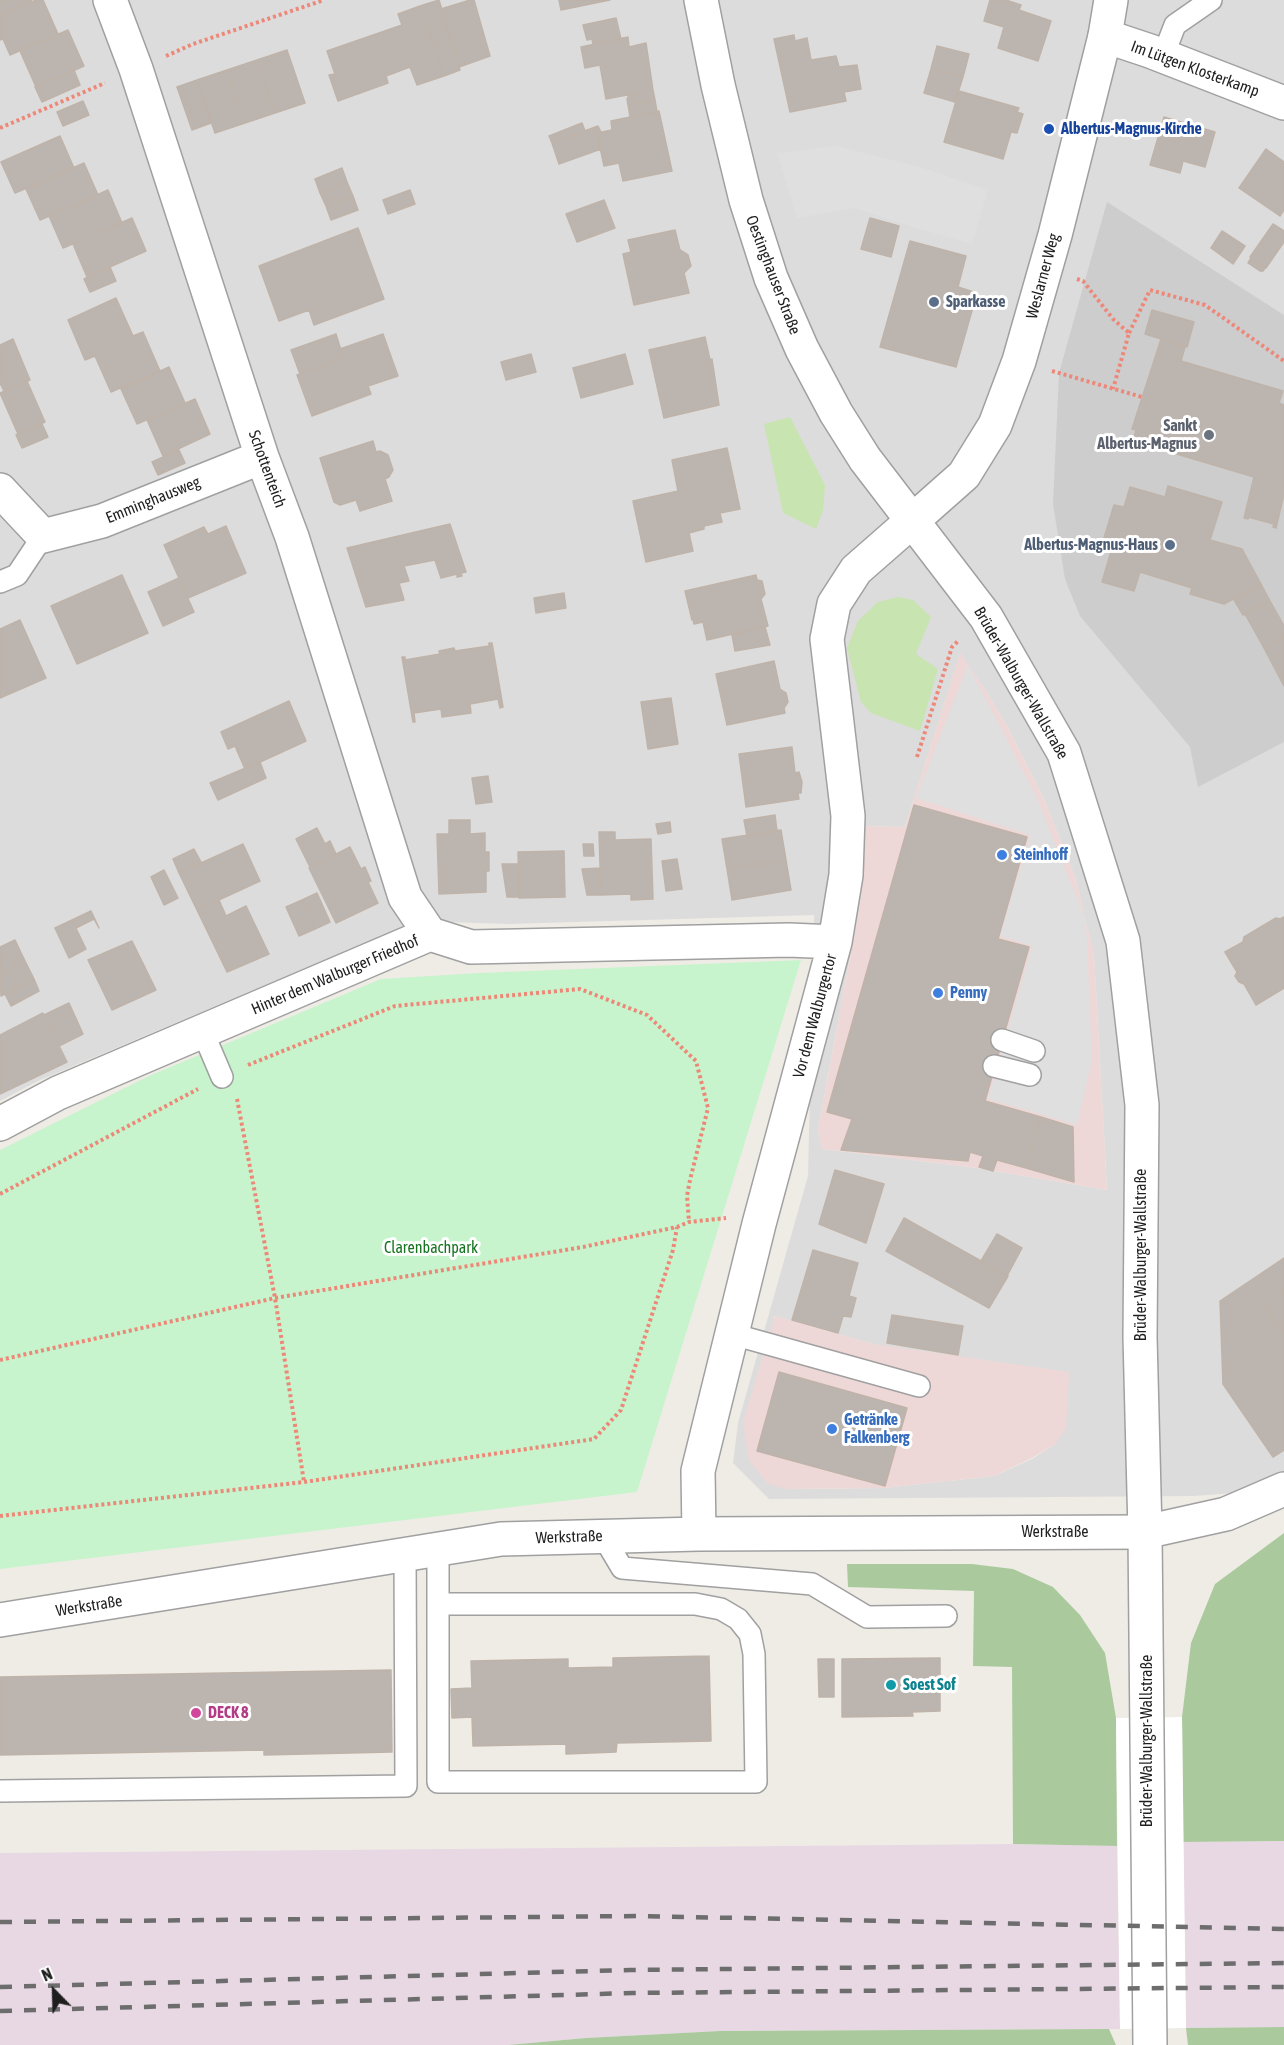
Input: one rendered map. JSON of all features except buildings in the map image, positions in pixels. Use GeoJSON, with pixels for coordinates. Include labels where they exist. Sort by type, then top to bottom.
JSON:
{"type":"FeatureCollection","features":[{"type":"Feature","properties":{"kind":"street","name":"Schottenteich"},"geometry":{"type":"LineString","coordinates":[[110,0],[136,69],[262,457],[292,537],[405,897],[430,934]]}},
{"type":"Feature","properties":{"kind":"street","name":"Oestinghauser Straße"},"geometry":{"type":"LineString","coordinates":[[701,0],[718,85],[746,200],[771,278],[802,349],[836,412],[865,459],[912,521]]}},
{"type":"Feature","properties":{"kind":"street","name":"Weslarner Weg"},"geometry":{"type":"LineString","coordinates":[[912,521],[964,475],[995,424],[1019,361],[1045,269],[1105,36],[1111,0]]}},
{"type":"Feature","properties":{"kind":"street","name":"Im Lütgen Klosterkamp"},"geometry":{"type":"LineString","coordinates":[[1105,36],[1284,103]]}},
{"type":"Feature","properties":{"kind":"street","name":"Emminghausweg"},"geometry":{"type":"LineString","coordinates":[[43,536],[102,521],[262,457]]}},
{"type":"Feature","properties":{"kind":"street"},"geometry":{"type":"LineString","coordinates":[[0,490],[43,536]]}},
{"type":"Feature","properties":{"kind":"street","name":"Brüder-Walburger-Wallstraße"},"geometry":{"type":"LineString","coordinates":[[912,521],[986,617],[1064,753],[1124,941],[1142,1105],[1140,1337],[1145,1532],[1150,2045]]}},
{"type":"Feature","properties":{"kind":"street","name":"Vor dem Walburgertor"},"geometry":{"type":"LineString","coordinates":[[699,1534],[698,1471],[759,1224],[835,942],[846,875],[848,816],[827,639],[831,616],[834,604],[856,570],[912,521]]}},
{"type":"Feature","properties":{"kind":"street","name":"Hinter dem Walburger Friedhof"},"geometry":{"type":"LineString","coordinates":[[0,1124],[58,1093],[430,934],[471,947],[789,940],[835,942]]}},
{"type":"Feature","properties":{"kind":"street","name":"Werkstraße"},"geometry":{"type":"LineString","coordinates":[[0,1620],[501,1539],[699,1534],[1145,1532],[1226,1514],[1284,1489]]}},
{"type":"Feature","properties":{"kind":"lane"},"geometry":{"type":"LineString","coordinates":[[1163,56],[1175,25],[1210,0]]}},
{"type":"Feature","properties":{"kind":"lane"},"geometry":{"type":"LineString","coordinates":[[0,582],[16,575],[43,536]]}},
{"type":"Feature","properties":{"kind":"lane"},"geometry":{"type":"LineString","coordinates":[[202,1030],[227,1074]]}},
{"type":"Feature","properties":{"kind":"lane"},"geometry":{"type":"LineString","coordinates":[[1002,1040],[1034,1051]]}},
{"type":"Feature","properties":{"kind":"lane"},"geometry":{"type":"LineString","coordinates":[[994,1066],[1030,1075]]}},
{"type":"Feature","properties":{"kind":"lane"},"geometry":{"type":"LineString","coordinates":[[732,1334],[919,1386]]}},
{"type":"Feature","properties":{"kind":"lane"},"geometry":{"type":"LineString","coordinates":[[603,1536],[622,1568],[812,1584],[867,1617],[946,1616]]}},
{"type":"Feature","properties":{"kind":"lane"},"geometry":{"type":"LineString","coordinates":[[438,1549],[438,1604],[438,1782],[756,1782],[754,1654],[750,1634],[738,1619],[721,1609],[695,1604],[438,1604]]}},
{"type":"Feature","properties":{"kind":"lane"},"geometry":{"type":"LineString","coordinates":[[0,1791],[406,1786],[405,1554]]}},
{"type":"Feature","properties":{"kind":"path"},"geometry":{"type":"LineString","coordinates":[[1045,269],[1083,281],[1113,318],[1129,333]]}},
{"type":"Feature","properties":{"kind":"path"},"geometry":{"type":"LineString","coordinates":[[1113,389],[1129,333],[1150,290],[1205,305],[1284,361]]}},
{"type":"Feature","properties":{"kind":"path"},"geometry":{"type":"LineString","coordinates":[[1059,373],[1142,397]]}},
{"type":"Feature","properties":{"kind":"path"},"geometry":{"type":"LineString","coordinates":[[917,757],[952,647],[986,617]]}},
{"type":"Feature","properties":{"kind":"path"},"geometry":{"type":"LineString","coordinates":[[0,1194],[227,1074],[395,1006],[580,989],[647,1015],[696,1061],[708,1108],[687,1196],[689,1222]]}},
{"type":"Feature","properties":{"kind":"path"},"geometry":{"type":"LineString","coordinates":[[227,1074],[275,1298],[303,1482]]}},
{"type":"Feature","properties":{"kind":"path"},"geometry":{"type":"LineString","coordinates":[[0,1360],[275,1298],[583,1247],[677,1227],[689,1222],[730,1218],[759,1224]]}},
{"type":"Feature","properties":{"kind":"path"},"geometry":{"type":"LineString","coordinates":[[0,1516],[303,1482],[594,1439],[621,1410],[673,1250],[677,1227]]}},
{"type":"Feature","properties":{"kind":"shaded area"},"geometry":{"type":"Polygon","coordinates":[[[0,0],[1284,0],[1284,1489],[1194,1496],[769,1499],[733,1463],[738,1423],[808,1176],[814,915],[509,924],[416,921],[38,1081],[0,1101],[0,0]],[[960,654],[905,827],[863,826],[862,893],[818,1130],[822,1149],[977,1168],[1107,1190],[1094,955],[1075,877],[1043,797],[1008,728],[960,654]],[[774,1316],[785,1489],[884,1488],[994,1476],[1032,1459],[1055,1444],[873,1344],[774,1316]]]}},
{"type":"Feature","properties":{"kind":"shaded area"},"geometry":{"type":"Polygon","coordinates":[[[837,146],[926,169],[988,190],[972,244],[855,208],[797,218],[777,153],[837,146]]]}},
{"type":"Feature","properties":{"kind":"shaded area"},"geometry":{"type":"Polygon","coordinates":[[[1107,202],[1284,315],[1284,742],[1198,787],[1190,747],[1080,616],[1065,579],[1053,504],[1059,373],[1107,202]]]}},
{"type":"Feature","properties":{"kind":"shaded area"},"geometry":{"type":"Polygon","coordinates":[[[960,653],[1008,728],[1043,797],[1075,877],[1094,954],[1107,1190],[977,1168],[822,1149],[818,1130],[862,893],[863,826],[905,827],[960,653]]]}},
{"type":"Feature","properties":{"kind":"shaded area"},"geometry":{"type":"Polygon","coordinates":[[[968,665],[1037,798],[1086,921],[1092,1059],[1077,1125],[988,1099],[1032,946],[1000,936],[1030,835],[916,798],[968,665]]]}},
{"type":"Feature","properties":{"kind":"shaded area"},"geometry":{"type":"Polygon","coordinates":[[[775,1316],[873,1344],[1069,1372],[1066,1428],[1055,1444],[994,1476],[884,1488],[785,1489],[767,1483],[749,1460],[743,1422],[775,1316]]]}},
{"type":"Feature","properties":{"kind":"shaded area"},"geometry":{"type":"Polygon","coordinates":[[[1284,1841],[1284,2027],[1186,2028],[1183,1842],[1284,1841]]]}},
{"type":"Feature","properties":{"kind":"shaded area"},"geometry":{"type":"Polygon","coordinates":[[[1013,1844],[1117,1846],[1120,2029],[720,2031],[586,2038],[508,2045],[0,2045],[0,1853],[1013,1844]]]}},
{"type":"Feature","properties":{"kind":"green space"},"geometry":{"type":"Polygon","coordinates":[[[790,417],[825,485],[823,510],[816,529],[783,513],[764,424],[790,417]]]}},
{"type":"Feature","properties":{"kind":"green space"},"geometry":{"type":"Polygon","coordinates":[[[898,597],[913,600],[931,617],[916,654],[938,669],[920,731],[871,713],[861,702],[847,648],[858,621],[878,602],[898,597]]]}},
{"type":"Feature","properties":{"kind":"green space","name":"Clarenbachpark"},"geometry":{"type":"Polygon","coordinates":[[[801,960],[637,1492],[0,1569],[0,1150],[149,1076],[381,979],[801,960]]]}},
{"type":"Feature","properties":{"kind":"green space"},"geometry":{"type":"Polygon","coordinates":[[[1284,1533],[1284,1841],[1183,1842],[1182,1717],[1191,1643],[1215,1584],[1284,1533]]]}},
{"type":"Feature","properties":{"kind":"green space"},"geometry":{"type":"Polygon","coordinates":[[[847,1564],[972,1564],[1013,1569],[1053,1587],[1080,1615],[1105,1653],[1116,1718],[1117,1846],[1013,1844],[1012,1667],[973,1666],[974,1591],[848,1587],[847,1564]]]}},
{"type":"Feature","properties":{"kind":"green space"},"geometry":{"type":"Polygon","coordinates":[[[1284,2027],[1284,2045],[1188,2045],[1186,2028],[1284,2027]]]}},
{"type":"Feature","properties":{"kind":"green space"},"geometry":{"type":"Polygon","coordinates":[[[1109,2029],[1116,2045],[508,2045],[586,2038],[720,2031],[1109,2029]]]}},
{"type":"Feature","properties":{"kind":"pier"},"geometry":{"type":"Polygon","coordinates":[[[1182,1717],[1186,2028],[1120,2029],[1116,1718],[1182,1717]]]}},
{"type":"Feature","properties":{"kind":"railway"},"geometry":{"type":"LineString","coordinates":[[0,1922],[639,1916],[1284,1929]]}},
{"type":"Feature","properties":{"kind":"railway"},"geometry":{"type":"LineString","coordinates":[[0,1987],[630,1970],[1284,1963]]}},
{"type":"Feature","properties":{"kind":"railway"},"geometry":{"type":"LineString","coordinates":[[0,2011],[633,1993],[1284,1987]]}},
{"type":"Feature","properties":{"kind":"place","name":"Albertus-Magnus-Kirche"},"geometry":{"type":"Point","coordinates":[1049,129]}},
{"type":"Feature","properties":{"kind":"place","name":"Sparkasse"},"geometry":{"type":"Point","coordinates":[934,302]}},
{"type":"Feature","properties":{"kind":"place","name":"Sankt Albertus-Magnus"},"geometry":{"type":"Point","coordinates":[1209,435]}},
{"type":"Feature","properties":{"kind":"place","name":"Albertus-Magnus-Haus"},"geometry":{"type":"Point","coordinates":[1170,545]}},
{"type":"Feature","properties":{"kind":"place","name":"Steinhoff"},"geometry":{"type":"Point","coordinates":[1002,855]}},
{"type":"Feature","properties":{"kind":"place","name":"Penny"},"geometry":{"type":"Point","coordinates":[938,993]}},
{"type":"Feature","properties":{"kind":"place","name":"Getränke Falkenberg"},"geometry":{"type":"Point","coordinates":[832,1429]}},
{"type":"Feature","properties":{"kind":"place","name":"Soest Sof"},"geometry":{"type":"Point","coordinates":[891,1685]}},
{"type":"Feature","properties":{"kind":"place","name":"DECK 8"},"geometry":{"type":"Point","coordinates":[196,1713]}}]}
